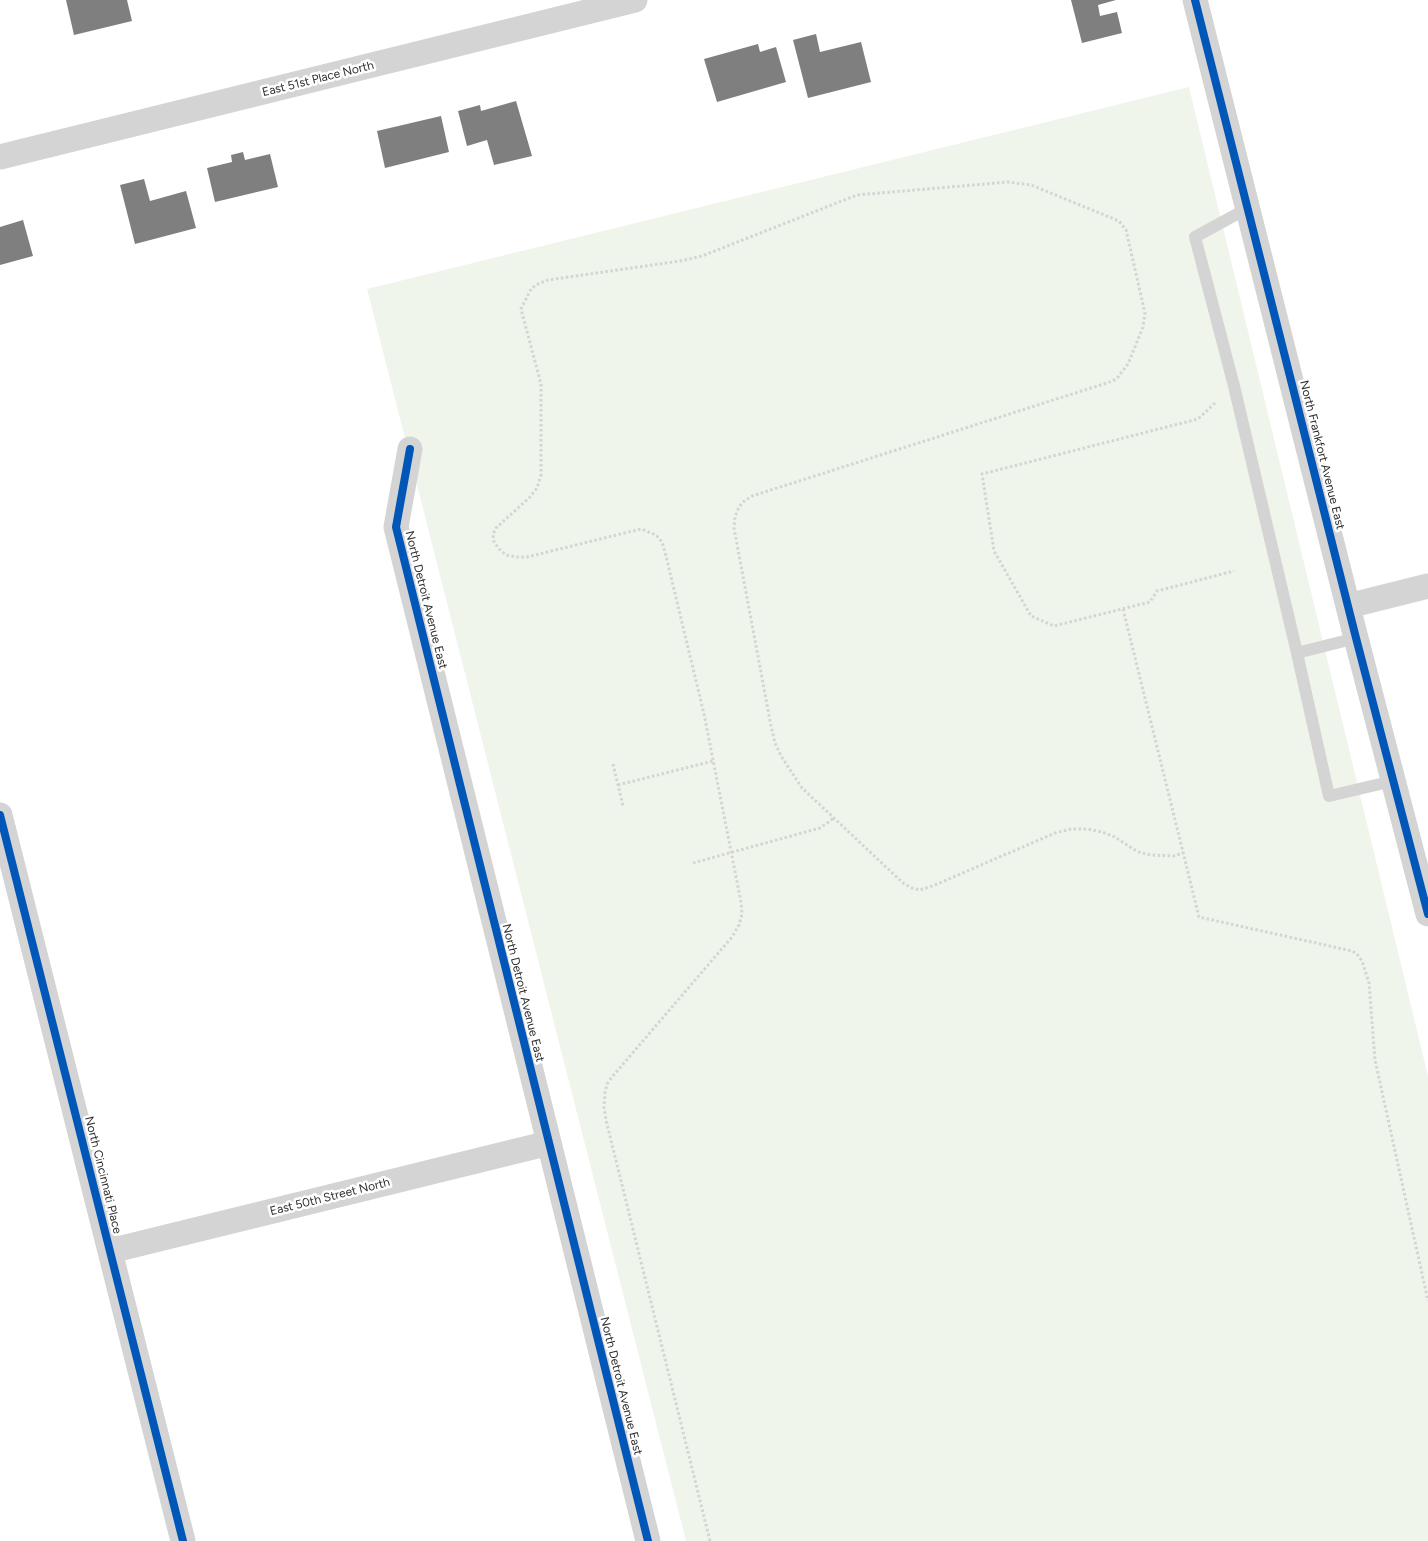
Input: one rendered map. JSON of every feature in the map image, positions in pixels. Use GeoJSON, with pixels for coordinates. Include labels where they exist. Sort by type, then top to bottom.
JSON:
{"type":"FeatureCollection","features":[{"type":"Feature","properties":{"kind":"street","name":"East 51st Place North"},"geometry":{"type":"LineString","coordinates":[[0,158],[635,0]]}},
{"type":"Feature","properties":{"kind":"street","name":"North Frankfort Avenue East"},"geometry":{"type":"LineString","coordinates":[[1195,0],[1356,638],[1428,914]]}},
{"type":"Feature","properties":{"kind":"street","name":"North Detroit Avenue East"},"geometry":{"type":"LineString","coordinates":[[410,449],[396,527],[648,1541]]}},
{"type":"Feature","properties":{"kind":"street"},"geometry":{"type":"LineString","coordinates":[[1348,606],[1428,586]]}},
{"type":"Feature","properties":{"kind":"street","name":"North Cincinnati Place"},"geometry":{"type":"LineString","coordinates":[[0,815],[183,1541]]}},
{"type":"Feature","properties":{"kind":"street","name":"East 50th Street North"},"geometry":{"type":"LineString","coordinates":[[110,1251],[549,1143]]}},
{"type":"Feature","properties":{"kind":"lane"},"geometry":{"type":"LineString","coordinates":[[1248,208],[1195,237],[1234,386],[1298,653],[1329,796],[1393,781]]}},
{"type":"Feature","properties":{"kind":"lane"},"geometry":{"type":"LineString","coordinates":[[1298,653],[1356,638]]}},
{"type":"Feature","properties":{"kind":"path"},"geometry":{"type":"LineString","coordinates":[[710,1541],[604,1107],[607,1084],[732,937],[739,925],[742,914],[741,902],[704,714],[666,552],[662,542],[656,535],[640,529],[517,558],[506,555],[494,542],[493,534],[496,528],[530,497],[537,488],[542,475],[541,384],[521,309],[530,289],[548,280],[680,261],[702,256],[857,195],[1008,182],[1032,185],[1119,221],[1126,230],[1145,313],[1143,327],[1128,364],[1118,378],[752,496],[739,507],[735,517],[734,528],[775,743],[781,756],[802,788],[903,883],[920,890],[1055,833],[1071,829],[1087,829],[1102,832],[1133,849],[1152,856],[1173,856],[1183,852]]}},
{"type":"Feature","properties":{"kind":"path"},"geometry":{"type":"LineString","coordinates":[[1234,386],[1198,419],[982,474],[994,551],[1031,616],[1054,626],[1150,602],[1157,591],[1234,571]]}},
{"type":"Feature","properties":{"kind":"path"},"geometry":{"type":"LineString","coordinates":[[1123,609],[1199,917],[1352,950],[1362,960],[1369,983],[1375,1060],[1428,1300]]}},
{"type":"Feature","properties":{"kind":"path"},"geometry":{"type":"LineString","coordinates":[[618,785],[713,761]]}},
{"type":"Feature","properties":{"kind":"path"},"geometry":{"type":"LineString","coordinates":[[613,764],[623,806]]}},
{"type":"Feature","properties":{"kind":"path"},"geometry":{"type":"LineString","coordinates":[[693,863],[820,828],[834,818]]}},
{"type":"Feature","properties":{"kind":"shaded area"},"geometry":{"type":"Polygon","coordinates":[[[1189,87],[1428,1076],[1428,1541],[686,1541],[367,289],[1189,87]]]}},
{"type":"Feature","properties":{"kind":"building"},"geometry":{"type":"Polygon","coordinates":[[[66,0],[127,0],[132,21],[74,35],[66,0]]]}},
{"type":"Feature","properties":{"kind":"building"},"geometry":{"type":"Polygon","coordinates":[[[1071,0],[1116,0],[1098,5],[1100,16],[1117,12],[1122,33],[1082,43],[1071,0]]]}},
{"type":"Feature","properties":{"kind":"building"},"geometry":{"type":"Polygon","coordinates":[[[816,34],[820,52],[861,42],[871,82],[808,98],[793,40],[816,34]]]}},
{"type":"Feature","properties":{"kind":"building"},"geometry":{"type":"Polygon","coordinates":[[[758,44],[760,52],[776,47],[786,82],[717,102],[704,59],[758,44]]]}},
{"type":"Feature","properties":{"kind":"building"},"geometry":{"type":"Polygon","coordinates":[[[516,101],[532,156],[494,165],[487,140],[467,146],[458,111],[480,105],[481,111],[516,101]]]}},
{"type":"Feature","properties":{"kind":"building"},"geometry":{"type":"Polygon","coordinates":[[[441,116],[449,152],[385,168],[377,131],[441,116]]]}},
{"type":"Feature","properties":{"kind":"building"},"geometry":{"type":"Polygon","coordinates":[[[243,152],[245,160],[270,154],[278,187],[215,202],[207,168],[232,162],[231,155],[243,152]]]}},
{"type":"Feature","properties":{"kind":"building"},"geometry":{"type":"Polygon","coordinates":[[[144,179],[150,201],[186,191],[196,228],[135,244],[120,185],[144,179]]]}},
{"type":"Feature","properties":{"kind":"building"},"geometry":{"type":"Polygon","coordinates":[[[23,220],[33,256],[0,265],[0,227],[23,220]]]}},
{"type":"Feature","properties":{"kind":"cycle path"},"geometry":{"type":"LineString","coordinates":[[1195,0],[1356,638],[1428,914]]}},
{"type":"Feature","properties":{"kind":"cycle path"},"geometry":{"type":"LineString","coordinates":[[410,449],[396,527],[648,1541]]}},
{"type":"Feature","properties":{"kind":"cycle path"},"geometry":{"type":"LineString","coordinates":[[0,815],[183,1541]]}}]}
